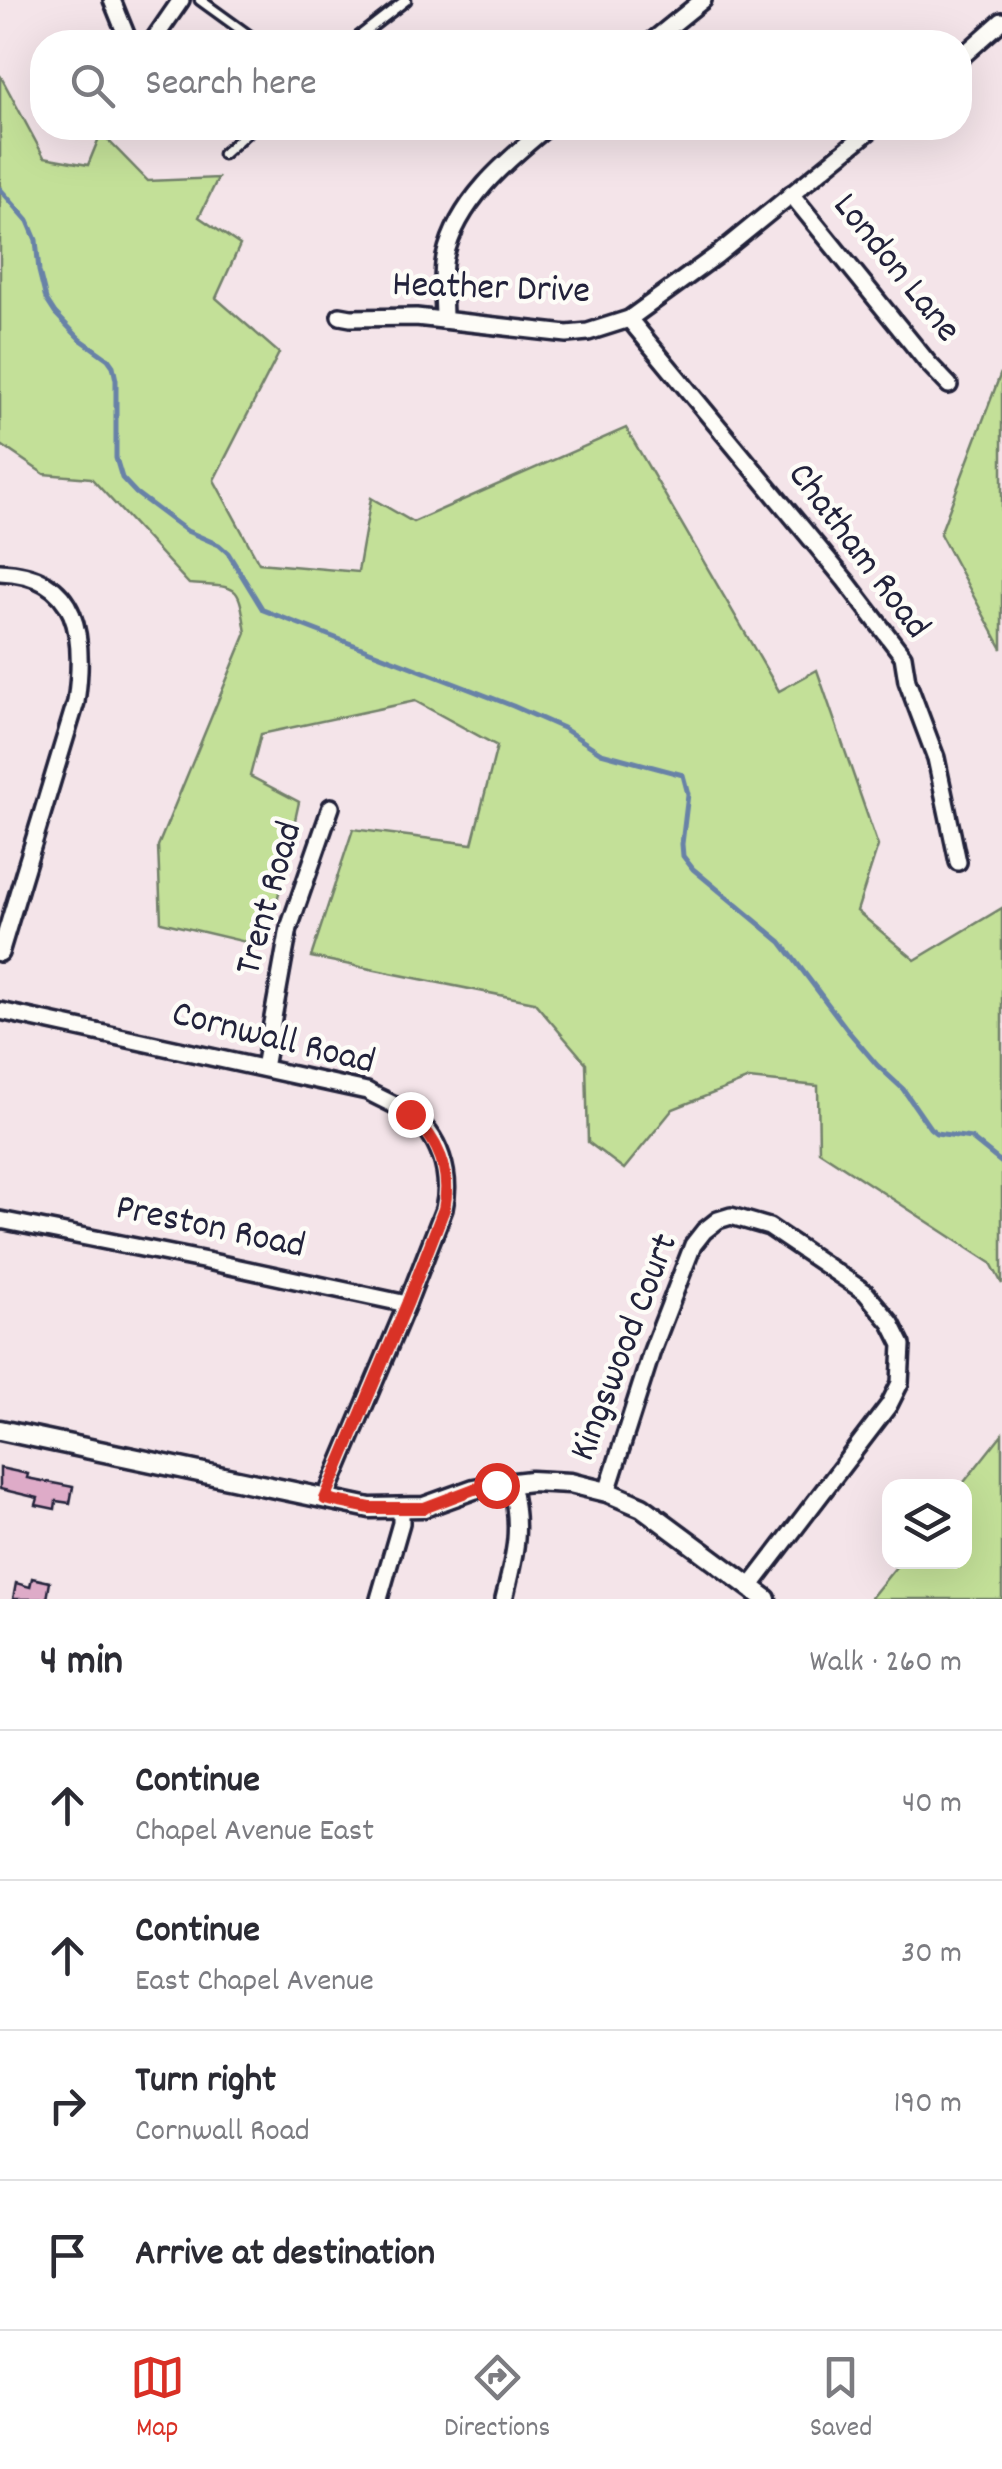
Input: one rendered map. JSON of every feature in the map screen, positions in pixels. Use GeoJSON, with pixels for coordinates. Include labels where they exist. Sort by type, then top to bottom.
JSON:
{"type":"FeatureCollection","features":[{"type":"Feature","properties":{"kind":"street"},"geometry":{"type":"LineString","coordinates":[[112,0],[124,30]]}},
{"type":"Feature","properties":{"kind":"street"},"geometry":{"type":"LineString","coordinates":[[160,30],[181,0]]}},
{"type":"Feature","properties":{"kind":"street"},"geometry":{"type":"LineString","coordinates":[[666,30],[703,0]]}},
{"type":"Feature","properties":{"kind":"street"},"geometry":{"type":"LineString","coordinates":[[972,47],[1002,21]]}},
{"type":"Feature","properties":{"kind":"street"},"geometry":{"type":"LineString","coordinates":[[444,320],[446,255],[458,225],[498,170],[532,140]]}},
{"type":"Feature","properties":{"kind":"street","name":"Heather Drive"},"geometry":{"type":"LineString","coordinates":[[340,316],[416,317],[568,334],[628,319],[716,255],[858,140]]}},
{"type":"Feature","properties":{"kind":"street","name":"London Lane"},"geometry":{"type":"LineString","coordinates":[[791,194],[949,385]]}},
{"type":"Feature","properties":{"kind":"street","name":"Chatham Road"},"geometry":{"type":"LineString","coordinates":[[628,319],[845,580],[903,656],[907,681],[936,758],[958,862]]}},
{"type":"Feature","properties":{"kind":"street"},"geometry":{"type":"LineString","coordinates":[[0,572],[40,581],[61,596],[75,620],[81,667],[76,702],[0,953]]}},
{"type":"Feature","properties":{"kind":"street","name":"Trent Road"},"geometry":{"type":"LineString","coordinates":[[264,1068],[289,928],[331,807]]}},
{"type":"Feature","properties":{"kind":"street","name":"Cornwall Road"},"geometry":{"type":"LineString","coordinates":[[0,1012],[366,1091],[410,1114],[424,1127],[445,1165],[447,1196],[407,1304],[325,1499]]}},
{"type":"Feature","properties":{"kind":"street","name":"Kingswood Court"},"geometry":{"type":"LineString","coordinates":[[606,1492],[652,1351],[693,1245],[718,1220],[731,1216],[769,1228],[865,1292],[891,1323],[902,1345],[902,1363],[900,1383],[889,1405],[750,1587]]}},
{"type":"Feature","properties":{"kind":"street","name":"Preston Road"},"geometry":{"type":"LineString","coordinates":[[0,1220],[407,1304]]}},
{"type":"Feature","properties":{"kind":"street"},"geometry":{"type":"LineString","coordinates":[[0,1430],[370,1508],[424,1508],[474,1489],[531,1481],[570,1483],[642,1507],[766,1599]]}},
{"type":"Feature","properties":{"kind":"street"},"geometry":{"type":"LineString","coordinates":[[504,1599],[518,1538],[511,1484]]}},
{"type":"Feature","properties":{"kind":"street"},"geometry":{"type":"LineString","coordinates":[[379,1599],[401,1523],[401,1509]]}},
{"type":"Feature","properties":{"kind":"lane"},"geometry":{"type":"LineString","coordinates":[[200,0],[241,30]]}},
{"type":"Feature","properties":{"kind":"lane"},"geometry":{"type":"LineString","coordinates":[[367,30],[406,0]]}},
{"type":"Feature","properties":{"kind":"lane"},"geometry":{"type":"LineString","coordinates":[[222,154],[238,140]]}},
{"type":"Feature","properties":{"kind":"green space"},"geometry":{"type":"Polygon","coordinates":[[[0,75],[30,131],[30,140],[35,140],[44,157],[88,165],[98,140],[108,140],[148,181],[218,178],[199,217],[240,245],[216,298],[279,353],[214,480],[259,563],[358,572],[371,498],[413,522],[626,428],[779,691],[817,670],[878,846],[857,911],[915,960],[1002,908],[1002,1284],[991,1263],[819,1151],[818,1086],[749,1079],[673,1109],[624,1169],[588,1142],[586,1063],[534,1002],[311,957],[353,829],[472,844],[497,746],[415,701],[261,734],[250,776],[299,802],[267,947],[161,922],[158,846],[246,633],[241,604],[234,590],[189,584],[91,478],[44,474],[0,444],[0,75]]]}},
{"type":"Feature","properties":{"kind":"green space"},"geometry":{"type":"Polygon","coordinates":[[[1002,370],[1002,649],[940,534],[1002,370]]]}},
{"type":"Feature","properties":{"kind":"green space"},"geometry":{"type":"Polygon","coordinates":[[[1002,1434],[1002,1599],[870,1599],[894,1569],[972,1569],[972,1479],[967,1479],[1002,1434]]]}},
{"type":"Feature","properties":{"kind":"building"},"geometry":{"type":"Polygon","coordinates":[[[0,1468],[73,1487],[70,1503],[56,1501],[55,1509],[36,1505],[38,1498],[0,1489],[0,1468]]]}},
{"type":"Feature","properties":{"kind":"building"},"geometry":{"type":"Polygon","coordinates":[[[32,1578],[50,1582],[47,1599],[13,1599],[16,1583],[30,1587],[32,1578]]]}},
{"type":"Feature","properties":{"kind":"waterway"},"geometry":{"type":"LineString","coordinates":[[0,189],[28,221],[36,240],[46,299],[80,339],[113,366],[116,458],[122,478],[136,493],[187,531],[228,553],[263,610],[513,706],[563,728],[601,753],[683,775],[688,794],[683,856],[693,869],[781,942],[849,1032],[903,1089],[930,1128],[936,1133],[971,1138],[1002,1163]]}},
{"type":"Feature","properties":{"kind":"route"},"geometry":{"type":"LineString","coordinates":[[410,1114],[424,1127],[445,1165],[447,1196],[407,1304],[325,1499],[370,1508],[424,1508],[496,1485]]}}]}
